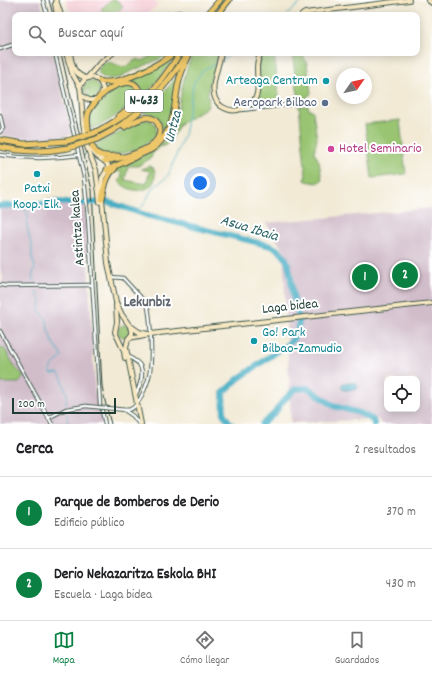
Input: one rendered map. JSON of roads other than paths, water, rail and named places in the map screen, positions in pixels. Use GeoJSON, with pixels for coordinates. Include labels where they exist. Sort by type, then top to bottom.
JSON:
{"type":"FeatureCollection","features":[{"type":"Feature","properties":{"kind":"highway"},"geometry":{"type":"LineString","coordinates":[[210,12],[220,0]]}},
{"type":"Feature","properties":{"kind":"highway"},"geometry":{"type":"LineString","coordinates":[[220,12],[230,0]]}},
{"type":"Feature","properties":{"kind":"highway"},"geometry":{"type":"LineString","coordinates":[[100,81],[118,81],[162,61],[170,56]]}},
{"type":"Feature","properties":{"kind":"highway","name":"N-633"},"geometry":{"type":"LineString","coordinates":[[0,140],[24,144],[67,141],[83,137],[118,121],[136,108],[154,91],[178,56]]}},
{"type":"Feature","properties":{"kind":"highway","name":"N-633"},"geometry":{"type":"LineString","coordinates":[[0,148],[28,151],[57,150],[97,139],[115,130],[154,98],[187,56]]}},
{"type":"Feature","properties":{"kind":"highway"},"geometry":{"type":"LineString","coordinates":[[107,171],[152,149],[159,144],[167,134],[175,112],[178,85],[188,56]]}},
{"type":"Feature","properties":{"kind":"highway"},"geometry":{"type":"LineString","coordinates":[[93,132],[108,124],[136,103],[140,95],[136,86],[128,82],[111,87],[99,97],[92,106],[88,115],[88,129],[93,147],[97,154],[105,156],[127,156]]}},
{"type":"Feature","properties":{"kind":"highway"},"geometry":{"type":"LineString","coordinates":[[103,160],[127,156],[149,146],[155,141],[159,134],[159,126],[151,118],[145,117],[115,130]]}},
{"type":"Feature","properties":{"kind":"highway"},"geometry":{"type":"LineString","coordinates":[[101,199],[104,184],[112,170],[121,163]]}},
{"type":"Feature","properties":{"kind":"street"},"geometry":{"type":"LineString","coordinates":[[44,0],[46,12]]}},
{"type":"Feature","properties":{"kind":"street"},"geometry":{"type":"LineString","coordinates":[[55,0],[57,12]]}},
{"type":"Feature","properties":{"kind":"street"},"geometry":{"type":"LineString","coordinates":[[55,0],[60,12]]}},
{"type":"Feature","properties":{"kind":"street"},"geometry":{"type":"LineString","coordinates":[[313,12],[408,0]]}},
{"type":"Feature","properties":{"kind":"street"},"geometry":{"type":"LineString","coordinates":[[428,0],[432,3]]}},
{"type":"Feature","properties":{"kind":"street"},"geometry":{"type":"LineString","coordinates":[[0,49],[12,45]]}},
{"type":"Feature","properties":{"kind":"street","name":"Astintze kalea"},"geometry":{"type":"LineString","coordinates":[[56,56],[84,177],[100,404]]}},
{"type":"Feature","properties":{"kind":"street"},"geometry":{"type":"LineString","coordinates":[[67,56],[72,73],[80,88],[83,123],[88,147],[95,168],[101,199],[111,277],[116,302],[117,317],[115,334],[124,351],[133,393],[136,399]]}},
{"type":"Feature","properties":{"kind":"street"},"geometry":{"type":"LineString","coordinates":[[71,56],[74,71],[78,75],[87,78],[95,78],[100,81]]}},
{"type":"Feature","properties":{"kind":"street"},"geometry":{"type":"LineString","coordinates":[[80,88],[82,82],[99,64],[109,56]]}},
{"type":"Feature","properties":{"kind":"street"},"geometry":{"type":"LineString","coordinates":[[220,56],[214,89],[215,99],[219,104],[227,109],[237,110],[314,102]]}},
{"type":"Feature","properties":{"kind":"street"},"geometry":{"type":"LineString","coordinates":[[237,110],[244,108],[253,101],[258,87],[256,65],[260,56]]}},
{"type":"Feature","properties":{"kind":"street"},"geometry":{"type":"LineString","coordinates":[[99,64],[96,73],[103,86],[99,97],[87,110],[86,117],[93,152],[108,165],[107,171],[101,182],[101,199]]}},
{"type":"Feature","properties":{"kind":"street"},"geometry":{"type":"LineString","coordinates":[[81,95],[86,100],[99,97]]}},
{"type":"Feature","properties":{"kind":"street"},"geometry":{"type":"LineString","coordinates":[[253,101],[259,106],[269,107]]}},
{"type":"Feature","properties":{"kind":"street"},"geometry":{"type":"LineString","coordinates":[[0,115],[3,128],[0,132]]}},
{"type":"Feature","properties":{"kind":"street"},"geometry":{"type":"LineString","coordinates":[[0,155],[32,159],[79,155]]}},
{"type":"Feature","properties":{"kind":"street"},"geometry":{"type":"LineString","coordinates":[[95,168],[97,161],[103,160]]}},
{"type":"Feature","properties":{"kind":"street"},"geometry":{"type":"LineString","coordinates":[[95,168],[100,173],[107,171]]}},
{"type":"Feature","properties":{"kind":"street"},"geometry":{"type":"LineString","coordinates":[[111,277],[124,278],[146,304],[148,309],[150,334],[150,372],[140,398],[136,399]]}},
{"type":"Feature","properties":{"kind":"street"},"geometry":{"type":"LineString","coordinates":[[0,285],[92,285]]}},
{"type":"Feature","properties":{"kind":"street"},"geometry":{"type":"LineString","coordinates":[[116,302],[122,315],[131,326],[132,334],[128,339],[126,348],[140,424]]}},
{"type":"Feature","properties":{"kind":"street","name":"Laga bidea"},"geometry":{"type":"LineString","coordinates":[[128,339],[150,334],[432,303]]}},
{"type":"Feature","properties":{"kind":"street"},"geometry":{"type":"LineString","coordinates":[[115,328],[118,324],[126,322],[139,332],[150,334]]}},
{"type":"Feature","properties":{"kind":"street"},"geometry":{"type":"LineString","coordinates":[[0,331],[52,424]]}},
{"type":"Feature","properties":{"kind":"street"},"geometry":{"type":"LineString","coordinates":[[117,338],[122,340],[128,339]]}},
{"type":"Feature","properties":{"kind":"street"},"geometry":{"type":"LineString","coordinates":[[48,418],[66,409],[86,406],[130,410],[136,399],[142,373],[139,364],[127,355]]}},
{"type":"Feature","properties":{"kind":"street"},"geometry":{"type":"LineString","coordinates":[[124,410],[133,416],[140,424]]}},
{"type":"Feature","properties":{"kind":"street"},"geometry":{"type":"LineString","coordinates":[[102,411],[105,424]]}},
{"type":"Feature","properties":{"kind":"water"},"geometry":{"type":"Polygon","coordinates":[[[343,383],[356,383],[358,388],[355,390],[343,390],[341,386],[343,383]]]}},
{"type":"Feature","properties":{"kind":"waterway","name":"Untza"},"geometry":{"type":"LineString","coordinates":[[290,12],[305,0]]}},
{"type":"Feature","properties":{"kind":"waterway","name":"Untza"},"geometry":{"type":"LineString","coordinates":[[221,61],[229,56]]}},
{"type":"Feature","properties":{"kind":"waterway","name":"Untza"},"geometry":{"type":"LineString","coordinates":[[135,211],[143,206],[152,189],[168,176],[184,135],[194,82],[204,69],[216,64]]}},
{"type":"Feature","properties":{"kind":"waterway","name":"Asua Ibaia"},"geometry":{"type":"LineString","coordinates":[[0,206],[53,202],[108,202],[146,215],[271,246],[284,255],[289,268],[294,300],[299,318],[297,331],[292,341],[238,379],[223,393],[224,415],[231,424]]}},
{"type":"Feature","properties":{"kind":"waterway"},"geometry":{"type":"LineString","coordinates":[[19,205],[25,209],[28,215],[27,226],[32,245],[32,258],[35,267],[32,277],[34,281]]}},
{"type":"Feature","properties":{"kind":"waterway"},"geometry":{"type":"LineString","coordinates":[[36,291],[41,302],[39,310],[47,320],[48,330],[53,343],[62,356],[52,366],[50,371],[52,374],[58,373],[61,377],[67,393],[66,404]]}},
{"type":"Feature","properties":{"kind":"waterway","name":"Asua Ibaia"},"geometry":{"type":"LineString","coordinates":[[262,424],[274,414],[282,402],[295,389],[308,388],[334,406],[360,413],[373,420],[374,424]]}},
{"type":"Feature","properties":{"kind":"waterway"},"geometry":{"type":"LineString","coordinates":[[67,414],[68,424]]}},
{"type":"Feature","properties":{"kind":"railway"},"geometry":{"type":"LineString","coordinates":[[49,0],[52,12]]}},
{"type":"Feature","properties":{"kind":"railway"},"geometry":{"type":"LineString","coordinates":[[62,56],[92,190],[102,386],[111,424]]}},
{"type":"Feature","properties":{"kind":"place","name":"Arteaga Centrum"},"geometry":{"type":"Point","coordinates":[326,81]}},
{"type":"Feature","properties":{"kind":"place","name":"Aeropark Bilbao"},"geometry":{"type":"Point","coordinates":[325,103]}},
{"type":"Feature","properties":{"kind":"place","name":"Hotel Seminario"},"geometry":{"type":"Point","coordinates":[331,149]}},
{"type":"Feature","properties":{"kind":"place","name":"Patxi Koop. Elk."},"geometry":{"type":"Point","coordinates":[37,174]}},
{"type":"Feature","properties":{"kind":"place","name":"Derio Nekazaritza Eskola BHI"},"geometry":{"type":"Point","coordinates":[405,275]}},
{"type":"Feature","properties":{"kind":"place","name":"Parque de Bomberos de Derio"},"geometry":{"type":"Point","coordinates":[365,277]}},
{"type":"Feature","properties":{"kind":"place","name":"Go! Park Bilbao-Zamudio"},"geometry":{"type":"Point","coordinates":[254,341]}},
{"type":"Feature","properties":{"kind":"district","name":"Lekunbiz"},"geometry":{"type":"Point","coordinates":[147,303]}}]}
